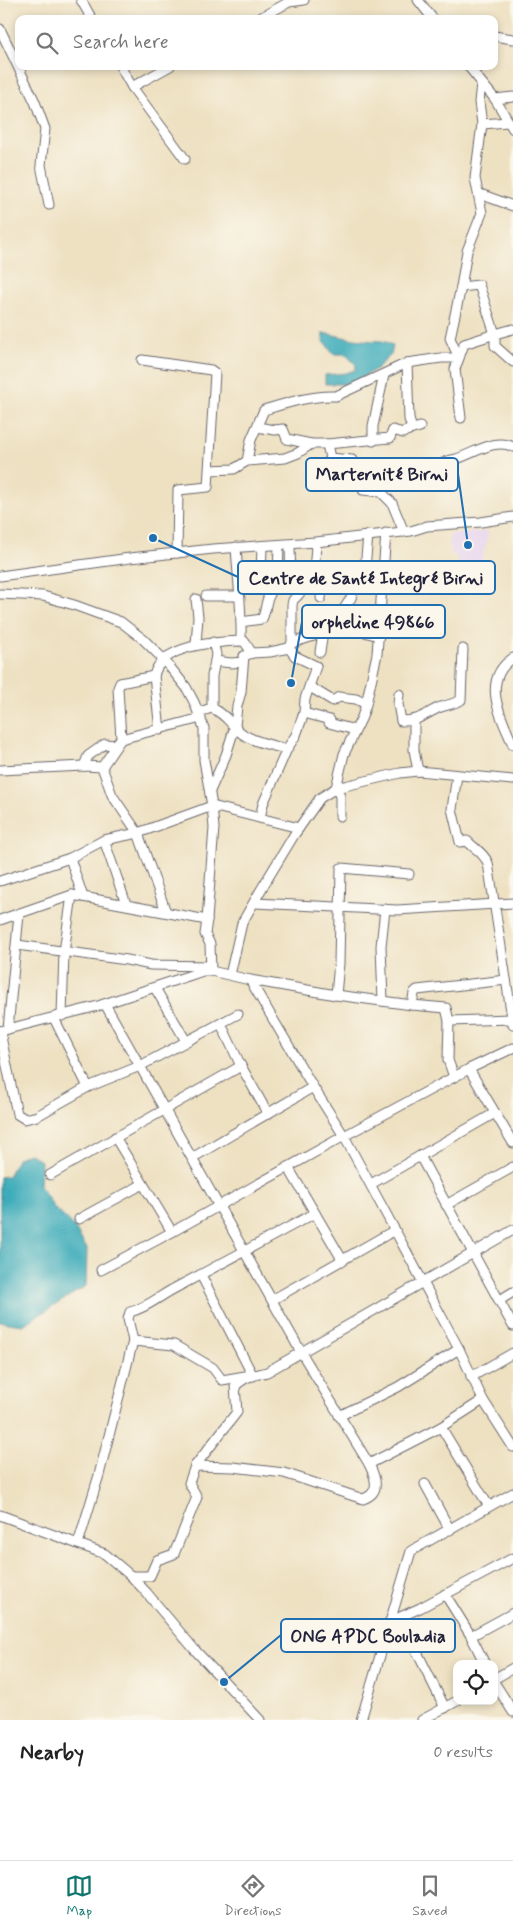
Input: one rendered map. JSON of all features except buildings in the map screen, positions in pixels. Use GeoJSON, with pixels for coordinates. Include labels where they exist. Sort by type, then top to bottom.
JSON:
{"type":"FeatureCollection","features":[{"type":"Feature","properties":{"kind":"street"},"geometry":{"type":"LineString","coordinates":[[81,0],[90,15]]}},
{"type":"Feature","properties":{"kind":"street"},"geometry":{"type":"LineString","coordinates":[[265,15],[288,1],[304,0]]}},
{"type":"Feature","properties":{"kind":"street"},"geometry":{"type":"LineString","coordinates":[[418,0],[429,15]]}},
{"type":"Feature","properties":{"kind":"street"},"geometry":{"type":"LineString","coordinates":[[0,28],[15,60]]}},
{"type":"Feature","properties":{"kind":"street"},"geometry":{"type":"LineString","coordinates":[[498,37],[513,39]]}},
{"type":"Feature","properties":{"kind":"street"},"geometry":{"type":"LineString","coordinates":[[20,70],[35,102],[45,130],[41,165],[49,206]]}},
{"type":"Feature","properties":{"kind":"street"},"geometry":{"type":"LineString","coordinates":[[122,70],[132,87],[185,159]]}},
{"type":"Feature","properties":{"kind":"street"},"geometry":{"type":"LineString","coordinates":[[132,87],[163,70]]}},
{"type":"Feature","properties":{"kind":"street"},"geometry":{"type":"LineString","coordinates":[[471,70],[495,99],[511,126]]}},
{"type":"Feature","properties":{"kind":"street"},"geometry":{"type":"LineString","coordinates":[[459,358],[450,338],[467,251],[482,216],[476,178],[482,124],[481,84]]}},
{"type":"Feature","properties":{"kind":"street"},"geometry":{"type":"LineString","coordinates":[[495,99],[513,97]]}},
{"type":"Feature","properties":{"kind":"street"},"geometry":{"type":"LineString","coordinates":[[482,124],[511,126]]}},
{"type":"Feature","properties":{"kind":"street"},"geometry":{"type":"LineString","coordinates":[[480,194],[513,206]]}},
{"type":"Feature","properties":{"kind":"street"},"geometry":{"type":"LineString","coordinates":[[461,288],[479,285],[494,334],[495,346],[513,362]]}},
{"type":"Feature","properties":{"kind":"street"},"geometry":{"type":"LineString","coordinates":[[461,418],[455,369],[464,344],[513,329]]}},
{"type":"Feature","properties":{"kind":"street"},"geometry":{"type":"LineString","coordinates":[[247,462],[251,440],[264,410],[308,399],[336,396],[407,363],[441,358],[459,358]]}},
{"type":"Feature","properties":{"kind":"street"},"geometry":{"type":"LineString","coordinates":[[142,360],[211,370],[215,373],[208,487],[178,490],[177,553]]}},
{"type":"Feature","properties":{"kind":"street"},"geometry":{"type":"LineString","coordinates":[[257,427],[275,430],[283,429],[287,439],[311,444],[373,441],[390,438],[393,430],[403,433],[416,428],[409,419],[407,363]]}},
{"type":"Feature","properties":{"kind":"street"},"geometry":{"type":"LineString","coordinates":[[373,441],[373,426],[382,392],[384,375]]}},
{"type":"Feature","properties":{"kind":"street"},"geometry":{"type":"LineString","coordinates":[[210,470],[234,469],[247,462],[285,458],[298,453],[311,444]]}},
{"type":"Feature","properties":{"kind":"street"},"geometry":{"type":"LineString","coordinates":[[327,444],[330,458],[352,460],[363,490],[381,492],[392,503],[404,532]]}},
{"type":"Feature","properties":{"kind":"street"},"geometry":{"type":"LineString","coordinates":[[381,492],[384,482],[398,475],[408,475],[424,469],[436,469],[446,461],[455,460],[488,446],[508,444],[513,447]]}},
{"type":"Feature","properties":{"kind":"street"},"geometry":{"type":"LineString","coordinates":[[0,576],[177,553],[236,547],[290,545],[404,532],[427,526],[481,522],[513,517]]}},
{"type":"Feature","properties":{"kind":"street"},"geometry":{"type":"LineString","coordinates":[[340,816],[340,796],[336,788],[344,754],[362,717],[366,704],[377,654],[386,533]]}},
{"type":"Feature","properties":{"kind":"street"},"geometry":{"type":"LineString","coordinates":[[320,652],[323,633],[330,623],[338,618],[351,598],[355,585],[364,569],[368,535]]}},
{"type":"Feature","properties":{"kind":"street"},"geometry":{"type":"LineString","coordinates":[[260,818],[263,804],[287,749],[296,735],[304,713],[305,699],[316,666],[295,656],[291,646],[293,600],[301,595],[314,571],[316,542]]}},
{"type":"Feature","properties":{"kind":"street"},"geometry":{"type":"LineString","coordinates":[[241,622],[262,619],[266,612],[269,596],[278,579],[279,545]]}},
{"type":"Feature","properties":{"kind":"street"},"geometry":{"type":"LineString","coordinates":[[290,545],[291,584]]}},
{"type":"Feature","properties":{"kind":"street"},"geometry":{"type":"LineString","coordinates":[[262,546],[261,580],[269,596]]}},
{"type":"Feature","properties":{"kind":"street"},"geometry":{"type":"LineString","coordinates":[[236,547],[240,587],[241,641]]}},
{"type":"Feature","properties":{"kind":"street"},"geometry":{"type":"LineString","coordinates":[[309,581],[323,586],[321,598]]}},
{"type":"Feature","properties":{"kind":"street"},"geometry":{"type":"LineString","coordinates":[[0,594],[43,596],[74,604],[121,622],[143,639],[164,660],[186,687],[200,715],[204,737],[204,760],[214,828],[206,934],[210,944],[210,969]]}},
{"type":"Feature","properties":{"kind":"street"},"geometry":{"type":"LineString","coordinates":[[206,596],[239,596]]}},
{"type":"Feature","properties":{"kind":"street"},"geometry":{"type":"LineString","coordinates":[[196,599],[198,617],[196,644]]}},
{"type":"Feature","properties":{"kind":"street"},"geometry":{"type":"LineString","coordinates":[[319,614],[326,616],[330,623],[379,636]]}},
{"type":"Feature","properties":{"kind":"street"},"geometry":{"type":"LineString","coordinates":[[210,791],[226,755],[235,726],[236,706],[241,692],[244,656],[291,646],[323,633]]}},
{"type":"Feature","properties":{"kind":"street"},"geometry":{"type":"LineString","coordinates":[[160,730],[154,676],[156,669],[164,660],[196,644],[213,642],[241,641],[246,643],[252,653]]}},
{"type":"Feature","properties":{"kind":"street"},"geometry":{"type":"LineString","coordinates":[[212,708],[212,676],[216,654],[213,642]]}},
{"type":"Feature","properties":{"kind":"street"},"geometry":{"type":"LineString","coordinates":[[399,694],[398,704],[401,721],[423,718],[438,709],[461,700],[463,649]]}},
{"type":"Feature","properties":{"kind":"street"},"geometry":{"type":"LineString","coordinates":[[513,658],[506,663],[501,671],[494,691],[497,708],[511,734],[513,746]]}},
{"type":"Feature","properties":{"kind":"street"},"geometry":{"type":"LineString","coordinates":[[215,661],[242,662]]}},
{"type":"Feature","properties":{"kind":"street"},"geometry":{"type":"LineString","coordinates":[[102,767],[122,739],[118,688],[120,683],[154,676]]}},
{"type":"Feature","properties":{"kind":"street"},"geometry":{"type":"LineString","coordinates":[[310,687],[333,701],[339,696],[356,699],[366,704]]}},
{"type":"Feature","properties":{"kind":"street"},"geometry":{"type":"LineString","coordinates":[[84,766],[88,756],[105,744],[115,745],[122,739],[160,730],[200,715],[212,708]]}},
{"type":"Feature","properties":{"kind":"street"},"geometry":{"type":"LineString","coordinates":[[212,708],[230,719],[239,731],[247,736],[287,749]]}},
{"type":"Feature","properties":{"kind":"street"},"geometry":{"type":"LineString","coordinates":[[304,713],[330,720],[329,724],[355,730]]}},
{"type":"Feature","properties":{"kind":"street"},"geometry":{"type":"LineString","coordinates":[[414,720],[414,750],[418,771]]}},
{"type":"Feature","properties":{"kind":"street"},"geometry":{"type":"LineString","coordinates":[[0,770],[84,766],[102,767]]}},
{"type":"Feature","properties":{"kind":"street"},"geometry":{"type":"LineString","coordinates":[[102,767],[112,795],[138,833],[166,912]]}},
{"type":"Feature","properties":{"kind":"street"},"geometry":{"type":"LineString","coordinates":[[230,975],[242,923],[299,828],[320,798],[336,788],[400,773],[418,771],[513,780]]}},
{"type":"Feature","properties":{"kind":"street"},"geometry":{"type":"LineString","coordinates":[[449,1021],[512,1022],[488,863],[485,856],[467,841],[460,842],[452,809],[457,774]]}},
{"type":"Feature","properties":{"kind":"street"},"geometry":{"type":"LineString","coordinates":[[0,881],[70,858],[104,840],[138,833],[212,806],[299,828]]}},
{"type":"Feature","properties":{"kind":"street"},"geometry":{"type":"LineString","coordinates":[[104,840],[126,904]]}},
{"type":"Feature","properties":{"kind":"street"},"geometry":{"type":"LineString","coordinates":[[70,858],[83,897]]}},
{"type":"Feature","properties":{"kind":"street"},"geometry":{"type":"LineString","coordinates":[[336,995],[339,963],[341,868],[409,874]]}},
{"type":"Feature","properties":{"kind":"street"},"geometry":{"type":"LineString","coordinates":[[0,920],[72,895],[207,920]]}},
{"type":"Feature","properties":{"kind":"street"},"geometry":{"type":"LineString","coordinates":[[72,895],[58,1017],[88,1087]]}},
{"type":"Feature","properties":{"kind":"street"},"geometry":{"type":"LineString","coordinates":[[255,903],[413,909],[513,902]]}},
{"type":"Feature","properties":{"kind":"street"},"geometry":{"type":"LineString","coordinates":[[383,1001],[381,937],[385,909]]}},
{"type":"Feature","properties":{"kind":"street"},"geometry":{"type":"LineString","coordinates":[[19,914],[17,945],[3,1030],[17,1114],[25,1120],[38,1116],[88,1087],[140,1066],[238,1014]]}},
{"type":"Feature","properties":{"kind":"street"},"geometry":{"type":"LineString","coordinates":[[17,945],[151,965],[210,969],[250,980],[336,995],[412,1006],[446,1008],[449,1021],[448,1060],[454,1077]]}},
{"type":"Feature","properties":{"kind":"street"},"geometry":{"type":"LineString","coordinates":[[3,1030],[105,1004],[210,969]]}},
{"type":"Feature","properties":{"kind":"street"},"geometry":{"type":"LineString","coordinates":[[250,980],[344,1136],[459,1349],[483,1400],[513,1447]]}},
{"type":"Feature","properties":{"kind":"street"},"geometry":{"type":"LineString","coordinates":[[412,1006],[414,993],[417,990],[506,980]]}},
{"type":"Feature","properties":{"kind":"street"},"geometry":{"type":"LineString","coordinates":[[155,988],[186,1041]]}},
{"type":"Feature","properties":{"kind":"street"},"geometry":{"type":"LineString","coordinates":[[105,1004],[301,1352],[369,1464],[376,1480],[376,1488],[369,1497],[363,1499],[284,1473],[233,1466],[195,1466]]}},
{"type":"Feature","properties":{"kind":"street"},"geometry":{"type":"LineString","coordinates":[[221,1024],[241,1066],[268,1114]]}},
{"type":"Feature","properties":{"kind":"street"},"geometry":{"type":"LineString","coordinates":[[101,1270],[344,1136],[469,1069],[513,1048]]}},
{"type":"Feature","properties":{"kind":"street"},"geometry":{"type":"LineString","coordinates":[[50,1175],[241,1066]]}},
{"type":"Feature","properties":{"kind":"street"},"geometry":{"type":"LineString","coordinates":[[469,1069],[513,1143]]}},
{"type":"Feature","properties":{"kind":"street"},"geometry":{"type":"LineString","coordinates":[[192,1158],[313,1087]]}},
{"type":"Feature","properties":{"kind":"street"},"geometry":{"type":"LineString","coordinates":[[371,1184],[495,1113]]}},
{"type":"Feature","properties":{"kind":"street"},"geometry":{"type":"LineString","coordinates":[[115,1137],[172,1232]]}},
{"type":"Feature","properties":{"kind":"street"},"geometry":{"type":"LineString","coordinates":[[420,1156],[513,1326]]}},
{"type":"Feature","properties":{"kind":"street"},"geometry":{"type":"LineString","coordinates":[[288,1167],[343,1260]]}},
{"type":"Feature","properties":{"kind":"street"},"geometry":{"type":"LineString","coordinates":[[446,1204],[513,1167]]}},
{"type":"Feature","properties":{"kind":"street"},"geometry":{"type":"LineString","coordinates":[[79,1219],[142,1184]]}},
{"type":"Feature","properties":{"kind":"street"},"geometry":{"type":"LineString","coordinates":[[78,1544],[99,1475],[134,1341],[128,1319],[130,1312],[138,1310],[315,1212]]}},
{"type":"Feature","properties":{"kind":"street"},"geometry":{"type":"LineString","coordinates":[[272,1300],[395,1230]]}},
{"type":"Feature","properties":{"kind":"street"},"geometry":{"type":"LineString","coordinates":[[134,1341],[174,1345],[213,1368],[222,1380],[267,1372],[513,1230]]}},
{"type":"Feature","properties":{"kind":"street"},"geometry":{"type":"LineString","coordinates":[[201,1274],[250,1376]]}},
{"type":"Feature","properties":{"kind":"street"},"geometry":{"type":"LineString","coordinates":[[500,1300],[513,1292]]}},
{"type":"Feature","properties":{"kind":"street"},"geometry":{"type":"LineString","coordinates":[[339,1416],[398,1386],[459,1349]]}},
{"type":"Feature","properties":{"kind":"street"},"geometry":{"type":"LineString","coordinates":[[471,1377],[513,1353]]}},
{"type":"Feature","properties":{"kind":"street"},"geometry":{"type":"LineString","coordinates":[[131,1576],[150,1576],[157,1560],[174,1554],[197,1497],[189,1483],[195,1466],[237,1412],[235,1386],[250,1376]]}},
{"type":"Feature","properties":{"kind":"street"},"geometry":{"type":"LineString","coordinates":[[369,1464],[440,1426],[483,1400]]}},
{"type":"Feature","properties":{"kind":"street"},"geometry":{"type":"LineString","coordinates":[[440,1426],[488,1505]]}},
{"type":"Feature","properties":{"kind":"street"},"geometry":{"type":"LineString","coordinates":[[425,1484],[450,1530]]}},
{"type":"Feature","properties":{"kind":"street"},"geometry":{"type":"LineString","coordinates":[[361,1720],[411,1551],[450,1530],[488,1505],[513,1493]]}},
{"type":"Feature","properties":{"kind":"street"},"geometry":{"type":"LineString","coordinates":[[0,1515],[105,1554],[131,1576],[194,1649],[260,1720]]}},
{"type":"Feature","properties":{"kind":"street"},"geometry":{"type":"LineString","coordinates":[[389,1622],[513,1558]]}},
{"type":"Feature","properties":{"kind":"street"},"geometry":{"type":"LineString","coordinates":[[445,1594],[471,1636],[483,1660]]}},
{"type":"Feature","properties":{"kind":"street"},"geometry":{"type":"LineString","coordinates":[[471,1636],[513,1613]]}},
{"type":"Feature","properties":{"kind":"street"},"geometry":{"type":"LineString","coordinates":[[400,1618],[445,1708]]}},
{"type":"Feature","properties":{"kind":"street"},"geometry":{"type":"LineString","coordinates":[[498,1678],[513,1668]]}},
{"type":"Feature","properties":{"kind":"street"},"geometry":{"type":"LineString","coordinates":[[498,1688],[513,1712]]}},
{"type":"Feature","properties":{"kind":"street"},"geometry":{"type":"LineString","coordinates":[[422,1720],[453,1703]]}},
{"type":"Feature","properties":{"kind":"shaded area"},"geometry":{"type":"Polygon","coordinates":[[[489,531],[478,574],[461,576],[456,555],[451,555],[449,535],[489,531]]]}},
{"type":"Feature","properties":{"kind":"water"},"geometry":{"type":"Polygon","coordinates":[[[323,333],[366,341],[386,342],[393,346],[391,355],[376,369],[355,382],[325,384],[325,375],[346,373],[355,370],[356,365],[345,354],[333,354],[323,340],[323,333]]]}},
{"type":"Feature","properties":{"kind":"water"},"geometry":{"type":"Polygon","coordinates":[[[29,1153],[41,1161],[40,1186],[55,1209],[73,1225],[87,1249],[86,1286],[23,1325],[0,1322],[0,1177],[8,1176],[18,1158],[29,1153]]]}},
{"type":"Feature","properties":{"kind":"place","name":"Centre de Santé Integré Birni"},"geometry":{"type":"Point","coordinates":[153,538]}},
{"type":"Feature","properties":{"kind":"place","name":"Marternité Birni"},"geometry":{"type":"Point","coordinates":[468,545]}},
{"type":"Feature","properties":{"kind":"place","name":"orpheline 49866"},"geometry":{"type":"Point","coordinates":[291,683]}},
{"type":"Feature","properties":{"kind":"place","name":"ONG APDC Bouladia"},"geometry":{"type":"Point","coordinates":[224,1682]}}]}
